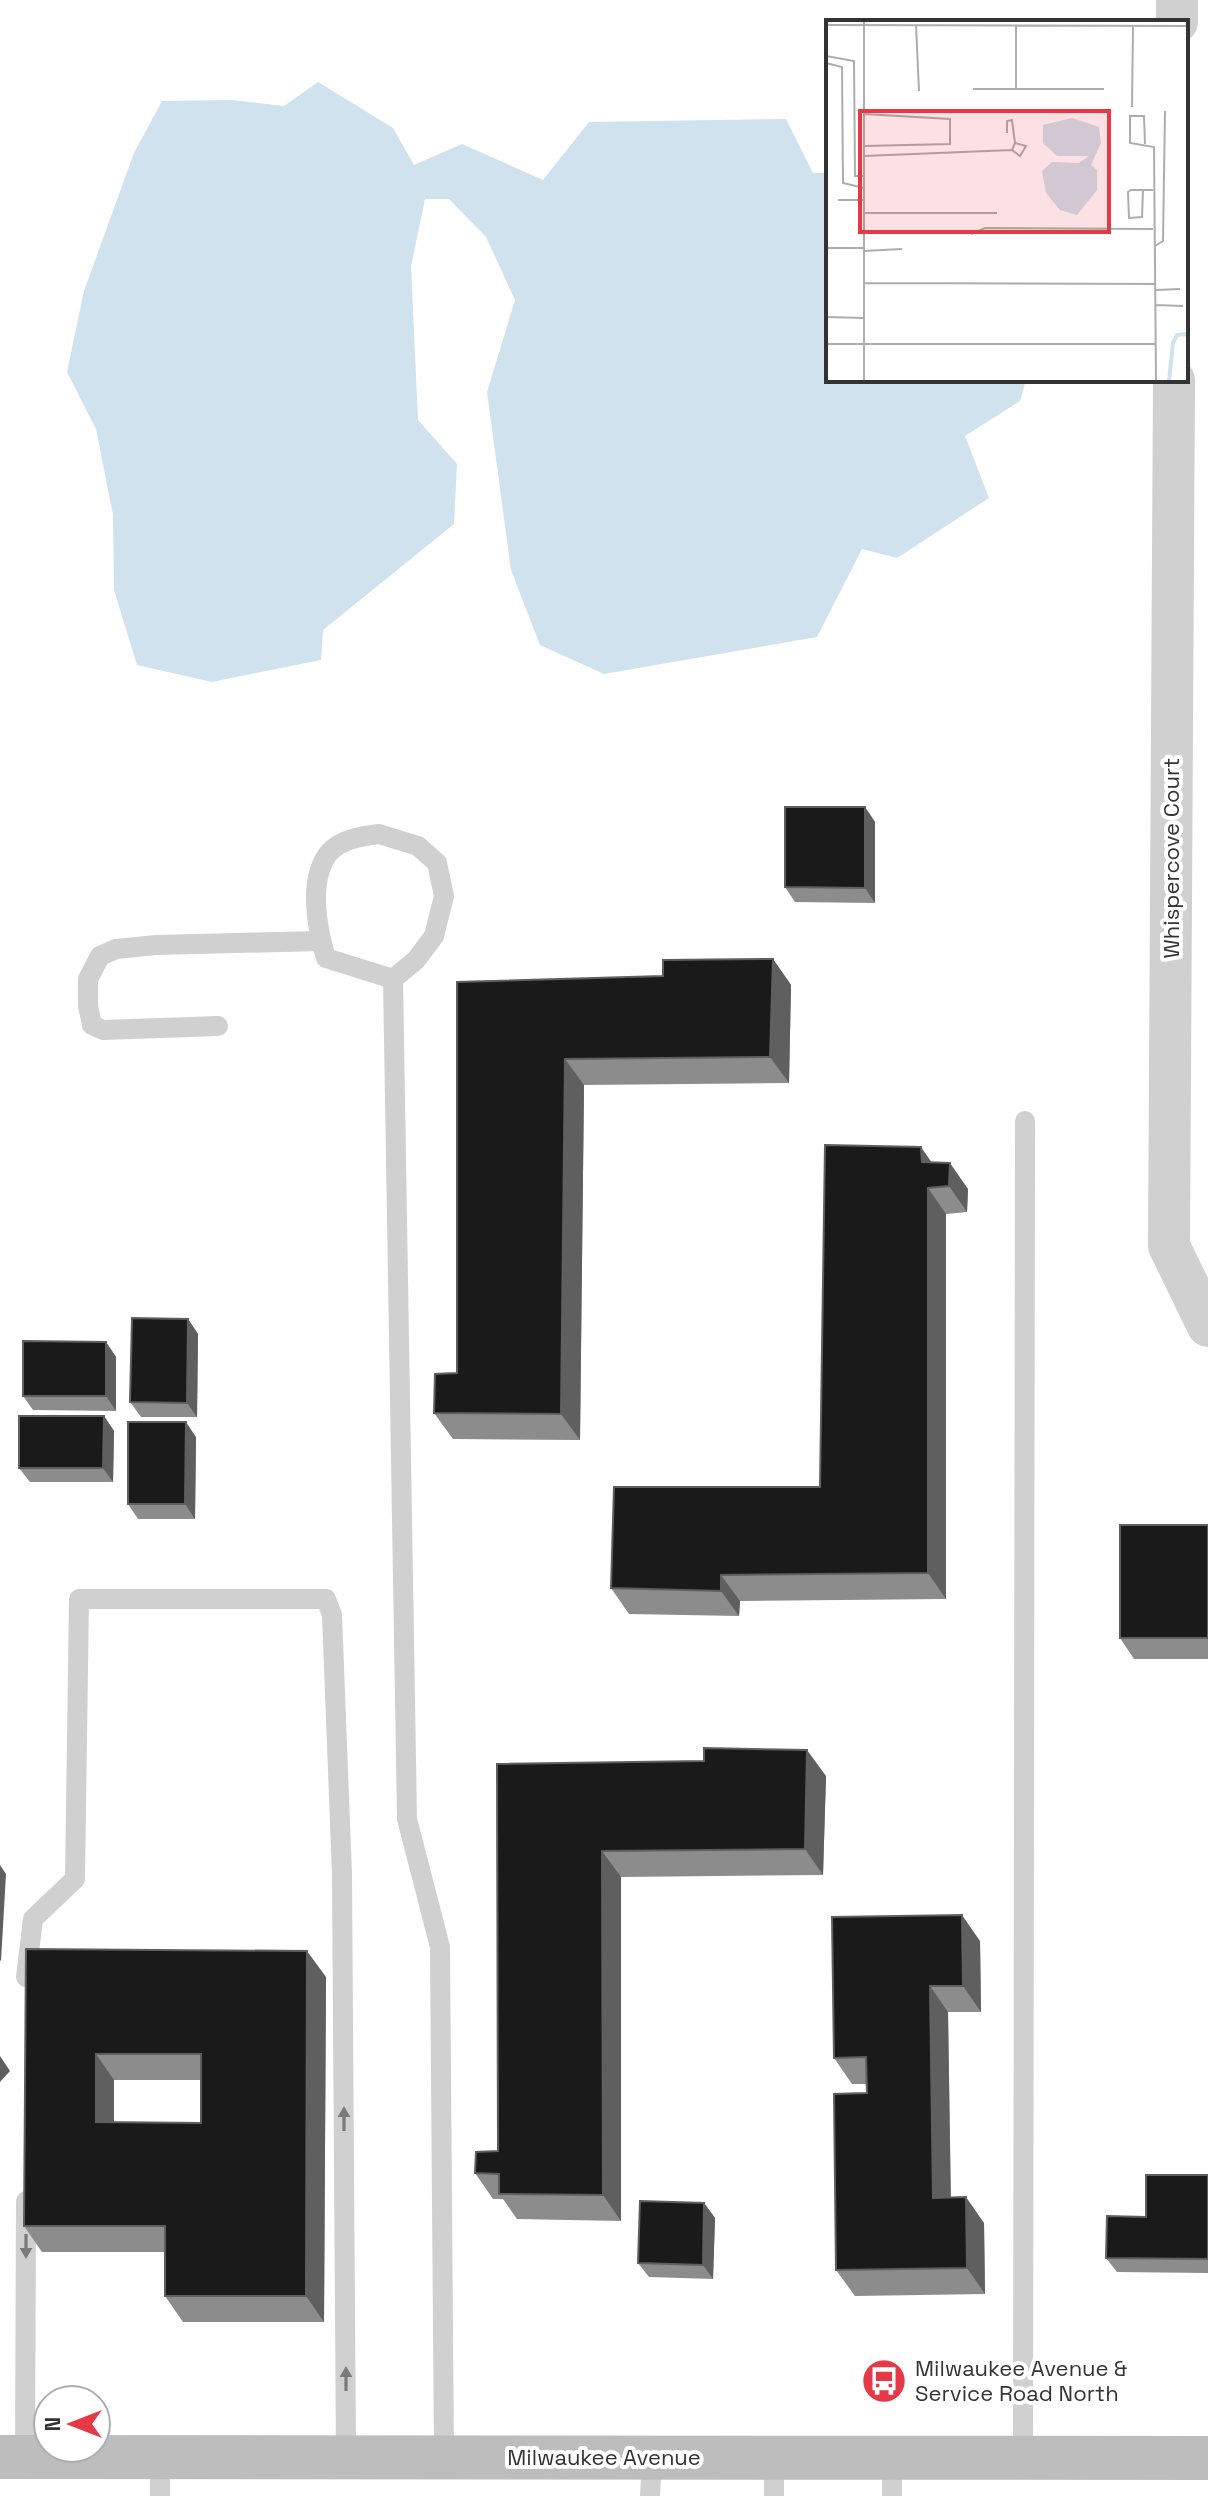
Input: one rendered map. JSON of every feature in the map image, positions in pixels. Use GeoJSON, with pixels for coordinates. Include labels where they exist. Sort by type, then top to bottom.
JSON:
{"type":"FeatureCollection","features":[{"type":"Feature","properties":{"kind":"street","name":"Whispercove Court"},"geometry":{"type":"LineString","coordinates":[[1174,382],[1169,1246],[1208,1326]]}},
{"type":"Feature","properties":{"kind":"street","name":"Milwaukee Avenue"},"geometry":{"type":"LineString","coordinates":[[12,2457],[160,2476],[346,2457],[444,2457],[651,2476],[892,2476],[1023,2458],[1208,2458]]}},
{"type":"Feature","properties":{"kind":"lane"},"geometry":{"type":"LineString","coordinates":[[379,834],[418,846],[437,863],[444,896],[434,936],[416,960],[393,979],[326,958],[321,941],[317,924],[317,884],[329,854],[352,838],[379,834]]}},
{"type":"Feature","properties":{"kind":"lane"},"geometry":{"type":"LineString","coordinates":[[218,1026],[103,1030],[92,1025],[88,979],[100,956],[116,949],[156,945],[321,941]]}},
{"type":"Feature","properties":{"kind":"lane"},"geometry":{"type":"LineString","coordinates":[[393,979],[407,1819],[440,1947],[444,2457]]}},
{"type":"Feature","properties":{"kind":"lane"},"geometry":{"type":"LineString","coordinates":[[1023,2458],[1025,1121]]}},
{"type":"Feature","properties":{"kind":"lane"},"geometry":{"type":"LineString","coordinates":[[26,1992],[33,1919],[75,1879],[79,1599],[326,1599],[332,1615],[342,1875],[346,2457]]}},
{"type":"Feature","properties":{"kind":"lane"},"geometry":{"type":"LineString","coordinates":[[12,2457],[26,2175]]}},
{"type":"Feature","properties":{"kind":"water"},"geometry":{"type":"Polygon","coordinates":[[[318,82],[393,128],[414,165],[462,144],[543,180],[589,122],[786,119],[813,173],[826,173],[826,382],[1025,382],[1020,401],[965,436],[989,498],[897,558],[862,549],[817,637],[604,674],[540,645],[511,570],[487,392],[515,300],[486,237],[449,199],[425,199],[411,266],[418,420],[457,464],[454,524],[323,630],[321,660],[212,682],[137,665],[114,590],[113,515],[96,429],[67,372],[84,291],[134,153],[162,101],[231,100],[284,106],[318,82]]]}},
{"type":"Feature","properties":{"kind":"building"},"geometry":{"type":"Polygon","coordinates":[[[785,807],[865,807],[865,888],[785,887],[785,807]]]}},
{"type":"Feature","properties":{"kind":"building"},"geometry":{"type":"Polygon","coordinates":[[[773,959],[770,1057],[565,1059],[561,1414],[434,1413],[435,1374],[457,1373],[457,982],[663,976],[663,960],[773,959]]]}},
{"type":"Feature","properties":{"kind":"building"},"geometry":{"type":"Polygon","coordinates":[[[825,1145],[921,1147],[922,1162],[950,1163],[949,1186],[928,1188],[928,1573],[721,1575],[721,1591],[611,1588],[614,1487],[820,1487],[825,1145]]]}},
{"type":"Feature","properties":{"kind":"building"},"geometry":{"type":"Polygon","coordinates":[[[132,1318],[188,1319],[187,1403],[130,1402],[132,1318]]]}},
{"type":"Feature","properties":{"kind":"building"},"geometry":{"type":"Polygon","coordinates":[[[23,1341],[106,1342],[106,1396],[23,1396],[23,1341]]]}},
{"type":"Feature","properties":{"kind":"building"},"geometry":{"type":"Polygon","coordinates":[[[19,1416],[104,1416],[103,1468],[19,1468],[19,1416]]]}},
{"type":"Feature","properties":{"kind":"building"},"geometry":{"type":"Polygon","coordinates":[[[128,1422],[186,1422],[185,1504],[128,1504],[128,1422]]]}},
{"type":"Feature","properties":{"kind":"building"},"geometry":{"type":"Polygon","coordinates":[[[1120,1525],[1208,1525],[1208,1638],[1120,1638],[1120,1525]]]}},
{"type":"Feature","properties":{"kind":"building"},"geometry":{"type":"Polygon","coordinates":[[[704,1748],[807,1750],[805,1849],[602,1851],[603,2195],[499,2194],[499,2174],[475,2173],[476,2152],[498,2151],[497,1764],[704,1761],[704,1748]]]}},
{"type":"Feature","properties":{"kind":"building"},"geometry":{"type":"Polygon","coordinates":[[[962,1915],[963,1986],[930,1986],[933,2198],[966,2197],[967,2268],[836,2270],[834,2094],[867,2093],[866,2057],[834,2058],[832,1917],[962,1915]]]}},
{"type":"Feature","properties":{"kind":"building"},"geometry":{"type":"Polygon","coordinates":[[[26,1949],[307,1951],[306,2296],[165,2296],[165,2226],[24,2226],[26,1949]],[[96,2054],[96,2122],[201,2123],[201,2054],[96,2054]]]}},
{"type":"Feature","properties":{"kind":"building"},"geometry":{"type":"Polygon","coordinates":[[[1146,2175],[1208,2175],[1208,2259],[1106,2258],[1107,2216],[1146,2217],[1146,2175]]]}},
{"type":"Feature","properties":{"kind":"building"},"geometry":{"type":"Polygon","coordinates":[[[640,2201],[704,2203],[703,2265],[638,2263],[640,2201]]]}},
{"type":"Feature","properties":{"kind":"place","name":"Milwaukee Avenue & Service Road North"},"geometry":{"type":"Point","coordinates":[884,2381]}}]}
